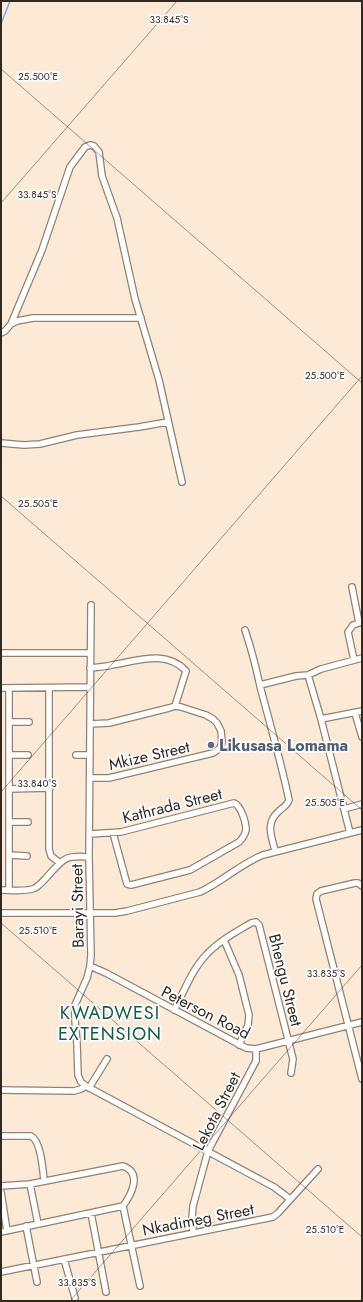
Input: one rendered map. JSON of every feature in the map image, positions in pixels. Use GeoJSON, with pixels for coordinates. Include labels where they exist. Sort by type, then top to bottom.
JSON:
{"type":"FeatureCollection","features":[{"type":"Feature","properties":{"kind":"street"},"geometry":{"type":"LineString","coordinates":[[1,333],[11,324],[42,250],[70,167],[80,151],[87,145],[94,146],[100,152],[102,176],[117,218],[135,299],[159,380],[182,482]]}},
{"type":"Feature","properties":{"kind":"street"},"geometry":{"type":"LineString","coordinates":[[11,324],[33,318],[141,318]]}},
{"type":"Feature","properties":{"kind":"street"},"geometry":{"type":"LineString","coordinates":[[1,443],[24,445],[40,444],[77,435],[168,422]]}},
{"type":"Feature","properties":{"kind":"street"},"geometry":{"type":"LineString","coordinates":[[352,587],[360,622],[350,628],[348,632],[354,660]]}},
{"type":"Feature","properties":{"kind":"street","name":"Barayi Street"},"geometry":{"type":"LineString","coordinates":[[87,1087],[81,1082],[78,1075],[75,1006],[90,966],[89,857],[91,605]]}},
{"type":"Feature","properties":{"kind":"street"},"geometry":{"type":"LineString","coordinates":[[245,630],[256,663],[260,685],[277,746],[289,800],[287,805],[274,816],[269,826],[276,851]]}},
{"type":"Feature","properties":{"kind":"street"},"geometry":{"type":"LineString","coordinates":[[1,653],[90,653]]}},
{"type":"Feature","properties":{"kind":"street"},"geometry":{"type":"LineString","coordinates":[[90,668],[110,666],[151,658],[162,658],[175,662],[186,671],[175,706],[113,722],[90,724]]}},
{"type":"Feature","properties":{"kind":"street"},"geometry":{"type":"LineString","coordinates":[[260,685],[296,676],[308,676],[321,669],[362,658]]}},
{"type":"Feature","properties":{"kind":"street"},"geometry":{"type":"LineString","coordinates":[[308,676],[321,719],[350,833]]}},
{"type":"Feature","properties":{"kind":"street"},"geometry":{"type":"LineString","coordinates":[[1,688],[90,687]]}},
{"type":"Feature","properties":{"kind":"street"},"geometry":{"type":"LineString","coordinates":[[9,688],[9,890]]}},
{"type":"Feature","properties":{"kind":"street"},"geometry":{"type":"LineString","coordinates":[[49,688],[49,849],[51,856],[60,863]]}},
{"type":"Feature","properties":{"kind":"street","name":"Mkize Street"},"geometry":{"type":"LineString","coordinates":[[90,778],[105,779],[128,774],[213,753],[220,748],[223,739],[219,725],[215,721],[206,715],[175,706]]}},
{"type":"Feature","properties":{"kind":"street"},"geometry":{"type":"LineString","coordinates":[[321,719],[362,711]]}},
{"type":"Feature","properties":{"kind":"street"},"geometry":{"type":"LineString","coordinates":[[355,713],[362,737]]}},
{"type":"Feature","properties":{"kind":"street"},"geometry":{"type":"LineString","coordinates":[[9,722],[29,722]]}},
{"type":"Feature","properties":{"kind":"street"},"geometry":{"type":"LineString","coordinates":[[9,755],[28,755]]}},
{"type":"Feature","properties":{"kind":"street"},"geometry":{"type":"LineString","coordinates":[[76,755],[90,755]]}},
{"type":"Feature","properties":{"kind":"street"},"geometry":{"type":"LineString","coordinates":[[9,789],[50,788]]}},
{"type":"Feature","properties":{"kind":"street","name":"Kathrada Street"},"geometry":{"type":"LineString","coordinates":[[90,834],[122,832],[234,803],[238,805],[246,830],[244,836],[239,842],[190,870],[131,885],[128,884],[113,833]]}},
{"type":"Feature","properties":{"kind":"street"},"geometry":{"type":"LineString","coordinates":[[344,809],[362,804]]}},
{"type":"Feature","properties":{"kind":"street"},"geometry":{"type":"LineString","coordinates":[[9,822],[28,822]]}},
{"type":"Feature","properties":{"kind":"street"},"geometry":{"type":"LineString","coordinates":[[1,913],[115,913],[127,911],[200,892],[255,859],[276,851],[362,830]]}},
{"type":"Feature","properties":{"kind":"street"},"geometry":{"type":"LineString","coordinates":[[9,855],[27,856]]}},
{"type":"Feature","properties":{"kind":"street"},"geometry":{"type":"LineString","coordinates":[[1,890],[33,889],[42,883],[66,858],[72,856],[89,857]]}},
{"type":"Feature","properties":{"kind":"street"},"geometry":{"type":"LineString","coordinates":[[362,886],[355,883],[321,891],[316,896],[322,926],[362,1079]]}},
{"type":"Feature","properties":{"kind":"street","name":"Bhengu Street"},"geometry":{"type":"LineString","coordinates":[[174,1010],[203,958],[224,940],[251,923],[258,923],[294,1062],[291,1073]]}},
{"type":"Feature","properties":{"kind":"street"},"geometry":{"type":"LineString","coordinates":[[224,940],[239,974],[249,1015],[248,1025],[239,1045]]}},
{"type":"Feature","properties":{"kind":"street","name":"Peterson Road"},"geometry":{"type":"LineString","coordinates":[[90,966],[106,973],[246,1048],[256,1049],[362,1022]]}},
{"type":"Feature","properties":{"kind":"street","name":"Lekota Street"},"geometry":{"type":"LineString","coordinates":[[193,1232],[193,1206],[208,1151],[256,1061],[256,1049]]}},
{"type":"Feature","properties":{"kind":"street"},"geometry":{"type":"LineString","coordinates":[[1,1090],[74,1091],[82,1089],[87,1087],[107,1059]]}},
{"type":"Feature","properties":{"kind":"street"},"geometry":{"type":"LineString","coordinates":[[87,1087],[274,1187],[290,1199]]}},
{"type":"Feature","properties":{"kind":"street"},"geometry":{"type":"LineString","coordinates":[[1,1136],[31,1136],[35,1138],[38,1144],[44,1181]]}},
{"type":"Feature","properties":{"kind":"street"},"geometry":{"type":"LineString","coordinates":[[1,1186],[30,1184],[123,1166],[127,1167],[132,1174],[134,1187],[123,1206],[4,1231],[1,1192]]}},
{"type":"Feature","properties":{"kind":"street","name":"Nkadimeg Street"},"geometry":{"type":"LineString","coordinates":[[1,1271],[273,1217],[318,1169]]}},
{"type":"Feature","properties":{"kind":"street"},"geometry":{"type":"LineString","coordinates":[[30,1184],[38,1224]]}},
{"type":"Feature","properties":{"kind":"street"},"geometry":{"type":"LineString","coordinates":[[123,1206],[130,1246],[140,1286]]}},
{"type":"Feature","properties":{"kind":"street"},"geometry":{"type":"LineString","coordinates":[[91,1213],[106,1292]]}},
{"type":"Feature","properties":{"kind":"street"},"geometry":{"type":"LineString","coordinates":[[26,1226],[37,1282]]}},
{"type":"Feature","properties":{"kind":"street"},"geometry":{"type":"LineString","coordinates":[[64,1259],[75,1298]]}},
{"type":"Feature","properties":{"kind":"waterway"},"geometry":{"type":"LineString","coordinates":[[1,24],[10,1]]}},
{"type":"Feature","properties":{"kind":"place","name":"Likusasa Lomama"},"geometry":{"type":"Point","coordinates":[211,745]}},
{"type":"Feature","properties":{"kind":"district","name":"KWADWESI EXTENSION"},"geometry":{"type":"Point","coordinates":[110,1023]}}]}
